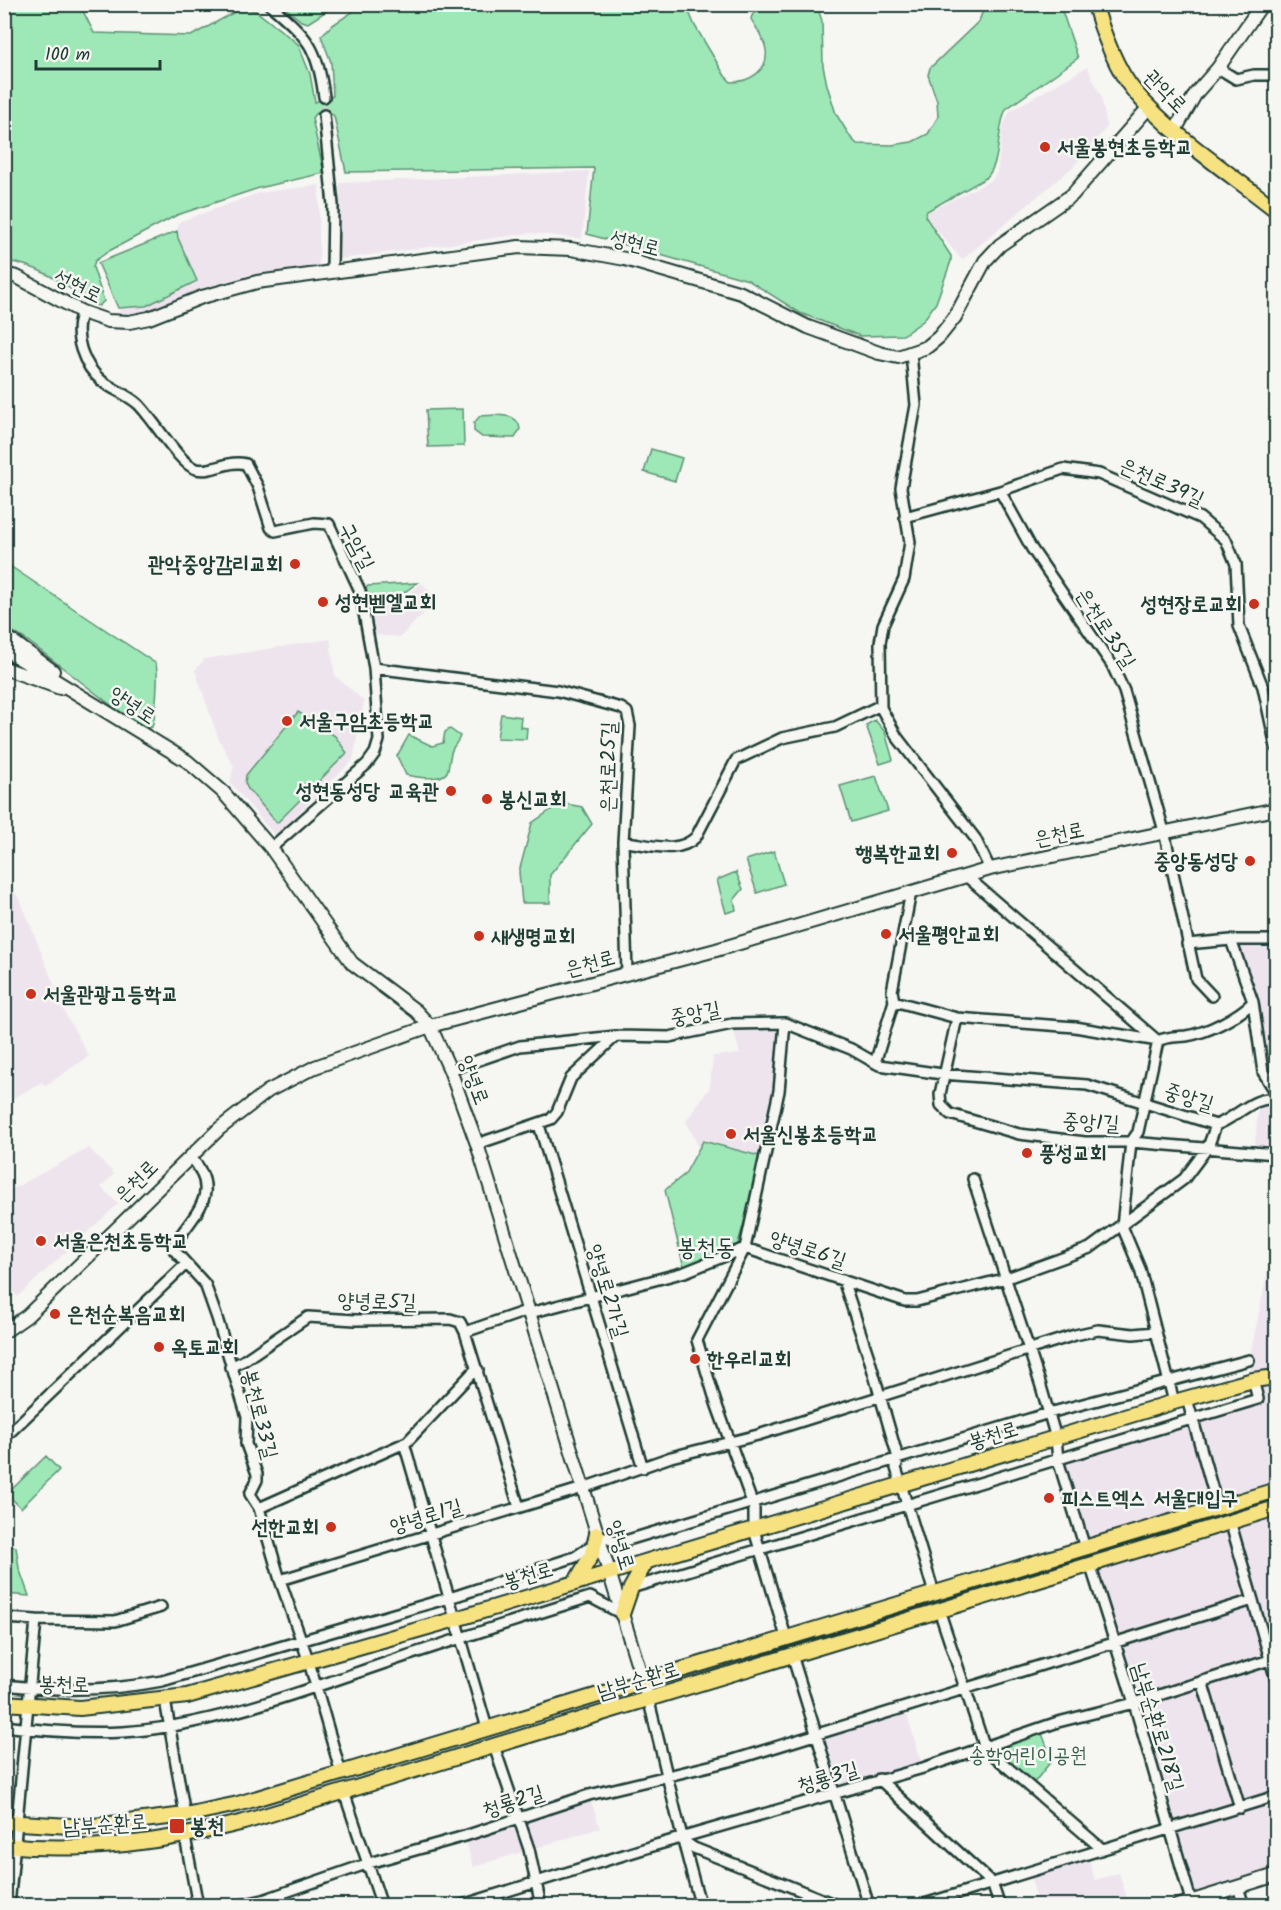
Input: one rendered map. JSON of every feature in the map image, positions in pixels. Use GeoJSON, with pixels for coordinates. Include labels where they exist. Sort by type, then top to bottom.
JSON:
{"type":"FeatureCollection","features":[{"type":"Feature","properties":{"kind":"main road","name":"관악로"},"geometry":{"type":"LineString","coordinates":[[1095,4],[1103,30],[1126,79],[1149,107],[1276,210]]}},
{"type":"Feature","properties":{"kind":"main road"},"geometry":{"type":"LineString","coordinates":[[1175,130],[1196,93],[1218,68],[1262,4]]}},
{"type":"Feature","properties":{"kind":"main road"},"geometry":{"type":"LineString","coordinates":[[913,360],[956,317],[985,261],[1000,244],[1072,195],[1149,107]]}},
{"type":"Feature","properties":{"kind":"main road","name":"성현로"},"geometry":{"type":"LineString","coordinates":[[4,274],[17,277],[82,312],[108,321],[129,322],[149,318],[202,297],[257,282],[519,247],[571,249],[625,259],[741,293],[808,327],[879,353],[913,360]]}},
{"type":"Feature","properties":{"kind":"main road"},"geometry":{"type":"LineString","coordinates":[[4,634],[26,648],[84,696]]}},
{"type":"Feature","properties":{"kind":"main road","name":"양녕로"},"geometry":{"type":"LineString","coordinates":[[5,650],[84,696],[199,770],[223,792],[271,848],[352,963],[416,1011],[430,1026],[450,1070],[477,1144],[583,1488],[596,1538],[648,1698]]}},
{"type":"Feature","properties":{"kind":"main road"},"geometry":{"type":"LineString","coordinates":[[4,668],[84,696]]}},
{"type":"Feature","properties":{"kind":"main road","name":"은천로"},"geometry":{"type":"LineString","coordinates":[[4,1332],[27,1316],[190,1156],[245,1107],[286,1081],[315,1067],[430,1026],[716,950],[990,869],[1276,809]]}},
{"type":"Feature","properties":{"kind":"main road","name":"봉천로"},"geometry":{"type":"LineString","coordinates":[[4,1703],[80,1708],[165,1700],[309,1662],[456,1619],[1180,1401],[1253,1380],[1276,1377]]}},
{"type":"Feature","properties":{"kind":"main road","name":"남부순환로"},"geometry":{"type":"LineString","coordinates":[[11,1834],[185,1815],[238,1804],[642,1680],[1218,1508],[1274,1489]]}},
{"type":"Feature","properties":{"kind":"main road","name":"남부순환로"},"geometry":{"type":"LineString","coordinates":[[11,1834],[99,1848],[185,1837],[344,1792],[1275,1509]]}},
{"type":"Feature","properties":{"kind":"main road"},"geometry":{"type":"LineString","coordinates":[[575,1583],[592,1554],[596,1538]]}},
{"type":"Feature","properties":{"kind":"main road"},"geometry":{"type":"LineString","coordinates":[[622,1614],[632,1588],[646,1562]]}},
{"type":"Feature","properties":{"kind":"main road"},"geometry":{"type":"LineString","coordinates":[[793,1635],[798,1653]]}},
{"type":"Feature","properties":{"kind":"main road"},"geometry":{"type":"LineString","coordinates":[[746,1649],[755,1651],[758,1656],[756,1665],[751,1668]]}},
{"type":"Feature","properties":{"kind":"main road"},"geometry":{"type":"LineString","coordinates":[[374,1763],[367,1770],[367,1776],[377,1781]]}},
{"type":"Feature","properties":{"kind":"main road"},"geometry":{"type":"LineString","coordinates":[[1177,1905],[1276,1875]]}},
{"type":"Feature","properties":{"kind":"street"},"geometry":{"type":"LineString","coordinates":[[269,4],[304,34],[318,63],[324,98]]}},
{"type":"Feature","properties":{"kind":"street"},"geometry":{"type":"LineString","coordinates":[[1218,68],[1236,79],[1254,75],[1276,75]]}},
{"type":"Feature","properties":{"kind":"street"},"geometry":{"type":"LineString","coordinates":[[324,115],[333,205],[332,271]]}},
{"type":"Feature","properties":{"kind":"street","name":"구암길"},"geometry":{"type":"LineString","coordinates":[[82,312],[76,334],[78,344],[101,381],[138,404],[192,467],[205,469],[238,461],[246,464],[258,487],[271,528],[275,531],[314,523],[329,524],[360,591],[374,668],[380,732],[375,753],[358,772],[271,848]]}},
{"type":"Feature","properties":{"kind":"street"},"geometry":{"type":"LineString","coordinates":[[913,360],[916,405],[901,488],[910,542],[904,579],[883,626],[880,643],[881,705],[897,737],[975,838],[990,869]]}},
{"type":"Feature","properties":{"kind":"street","name":"은천로39길"},"geometry":{"type":"LineString","coordinates":[[906,517],[1000,491],[1063,469],[1099,474],[1181,508],[1214,527],[1226,540],[1236,564],[1239,626],[1263,687],[1276,747]]}},
{"type":"Feature","properties":{"kind":"street","name":"은천로35길"},"geometry":{"type":"LineString","coordinates":[[1000,491],[1032,549],[1118,675],[1136,729],[1164,831],[1196,979],[1212,996]]}},
{"type":"Feature","properties":{"kind":"street","name":"은천로25길"},"geometry":{"type":"LineString","coordinates":[[374,668],[558,691],[621,708],[627,712],[630,723],[623,842],[627,973]]}},
{"type":"Feature","properties":{"kind":"street"},"geometry":{"type":"LineString","coordinates":[[623,842],[673,848],[688,845],[696,837],[736,760],[782,738],[835,727],[881,705]]}},
{"type":"Feature","properties":{"kind":"street"},"geometry":{"type":"LineString","coordinates":[[966,876],[1158,1041]]}},
{"type":"Feature","properties":{"kind":"street"},"geometry":{"type":"LineString","coordinates":[[875,1063],[894,1001],[892,991],[911,892]]}},
{"type":"Feature","properties":{"kind":"street"},"geometry":{"type":"LineString","coordinates":[[1187,944],[1276,939]]}},
{"type":"Feature","properties":{"kind":"street"},"geometry":{"type":"LineString","coordinates":[[1232,940],[1253,1002],[1263,1072],[1276,1093]]}},
{"type":"Feature","properties":{"kind":"street"},"geometry":{"type":"LineString","coordinates":[[894,1001],[957,1018],[1075,1027],[1158,1041],[1205,1030],[1247,1008],[1253,1002]]}},
{"type":"Feature","properties":{"kind":"street"},"geometry":{"type":"LineString","coordinates":[[942,1074],[957,1018]]}},
{"type":"Feature","properties":{"kind":"street"},"geometry":{"type":"LineString","coordinates":[[785,1023],[779,1091],[745,1248],[697,1340],[729,1442],[752,1505],[754,1530],[760,1550],[793,1635]]}},
{"type":"Feature","properties":{"kind":"street","name":"중앙길"},"geometry":{"type":"LineString","coordinates":[[450,1070],[520,1046],[616,1036],[669,1037],[732,1024],[785,1023],[851,1049],[875,1063],[942,1074],[1072,1083],[1145,1102],[1216,1125],[1228,1121],[1259,1100],[1276,1099]]}},
{"type":"Feature","properties":{"kind":"street"},"geometry":{"type":"LineString","coordinates":[[477,1144],[539,1125],[557,1112],[571,1078],[616,1036]]}},
{"type":"Feature","properties":{"kind":"street"},"geometry":{"type":"LineString","coordinates":[[1158,1041],[1138,1131],[1131,1142],[1122,1226],[1140,1269],[1168,1381],[1192,1419],[1218,1508]]}},
{"type":"Feature","properties":{"kind":"street","name":"중앙1길"},"geometry":{"type":"LineString","coordinates":[[942,1074],[940,1102],[950,1114],[1019,1134],[1085,1142],[1131,1142],[1276,1154]]}},
{"type":"Feature","properties":{"kind":"street","name":"양녕로2가길"},"geometry":{"type":"LineString","coordinates":[[539,1125],[644,1468]]}},
{"type":"Feature","properties":{"kind":"street","name":"양녕로6길"},"geometry":{"type":"LineString","coordinates":[[529,1311],[685,1272],[745,1248],[905,1300],[917,1301],[1007,1278],[1090,1248],[1122,1226],[1184,1179],[1208,1147],[1216,1125]]}},
{"type":"Feature","properties":{"kind":"street","name":"봉천로33길"},"geometry":{"type":"LineString","coordinates":[[190,1156],[202,1172],[206,1188],[199,1208],[174,1244],[177,1254],[205,1284],[247,1417],[246,1444],[257,1474],[257,1480],[250,1494],[259,1508],[280,1580],[309,1662]]}},
{"type":"Feature","properties":{"kind":"street"},"geometry":{"type":"LineString","coordinates":[[973,1179],[1049,1413],[1056,1438],[1058,1460],[1085,1548]]}},
{"type":"Feature","properties":{"kind":"street"},"geometry":{"type":"LineString","coordinates":[[4,1438],[186,1264]]}},
{"type":"Feature","properties":{"kind":"street"},"geometry":{"type":"LineString","coordinates":[[843,1280],[880,1396],[898,1458],[896,1468],[934,1593]]}},
{"type":"Feature","properties":{"kind":"street"},"geometry":{"type":"LineString","coordinates":[[519,1507],[465,1332],[529,1311]]}},
{"type":"Feature","properties":{"kind":"street","name":"양녕로5길"},"geometry":{"type":"LineString","coordinates":[[230,1366],[308,1317],[378,1321],[450,1319],[460,1322],[465,1332]]}},
{"type":"Feature","properties":{"kind":"street","name":"양녕로1길"},"geometry":{"type":"LineString","coordinates":[[280,1580],[583,1488],[670,1457],[729,1442],[1098,1330],[1133,1334],[1156,1332]]}},
{"type":"Feature","properties":{"kind":"street","name":"봉천로"},"geometry":{"type":"LineString","coordinates":[[4,1684],[32,1688],[121,1687],[153,1683],[450,1598],[575,1557],[586,1552],[596,1538],[618,1543],[752,1505],[1049,1413],[1250,1360]]}},
{"type":"Feature","properties":{"kind":"street"},"geometry":{"type":"LineString","coordinates":[[259,1508],[404,1443],[473,1372],[478,1370]]}},
{"type":"Feature","properties":{"kind":"street","name":"봉천로"},"geometry":{"type":"LineString","coordinates":[[632,1588],[1257,1399],[1253,1380]]}},
{"type":"Feature","properties":{"kind":"street"},"geometry":{"type":"LineString","coordinates":[[404,1443],[488,1728]]}},
{"type":"Feature","properties":{"kind":"street"},"geometry":{"type":"LineString","coordinates":[[1230,1521],[1253,1600],[1274,1659],[1276,1680]]}},
{"type":"Feature","properties":{"kind":"street","name":"남부순환로218길"},"geometry":{"type":"LineString","coordinates":[[1090,1564],[1134,1703],[1191,1901]]}},
{"type":"Feature","properties":{"kind":"street","name":"봉천로"},"geometry":{"type":"LineString","coordinates":[[4,1726],[26,1729],[123,1732],[211,1718],[315,1687],[590,1597],[622,1614]]}},
{"type":"Feature","properties":{"kind":"street","name":"청룡2길"},"geometry":{"type":"LineString","coordinates":[[235,1905],[265,1903],[369,1863],[519,1817],[717,1764],[1253,1600]]}},
{"type":"Feature","properties":{"kind":"street"},"geometry":{"type":"LineString","coordinates":[[4,1618],[115,1621],[161,1607]]}},
{"type":"Feature","properties":{"kind":"street"},"geometry":{"type":"LineString","coordinates":[[939,1610],[985,1748],[1102,1849]]}},
{"type":"Feature","properties":{"kind":"street"},"geometry":{"type":"LineString","coordinates":[[9,1905],[11,1834],[32,1688],[36,1620]]}},
{"type":"Feature","properties":{"kind":"street"},"geometry":{"type":"LineString","coordinates":[[798,1653],[816,1734],[869,1905]]}},
{"type":"Feature","properties":{"kind":"street","name":"청룡3길"},"geometry":{"type":"LineString","coordinates":[[463,1905],[985,1748],[1049,1725],[1134,1703],[1274,1659]]}},
{"type":"Feature","properties":{"kind":"street"},"geometry":{"type":"LineString","coordinates":[[309,1662],[341,1773]]}},
{"type":"Feature","properties":{"kind":"street"},"geometry":{"type":"LineString","coordinates":[[1202,1681],[1240,1808]]}},
{"type":"Feature","properties":{"kind":"street"},"geometry":{"type":"LineString","coordinates":[[648,1698],[669,1775],[682,1840],[699,1905]]}},
{"type":"Feature","properties":{"kind":"street"},"geometry":{"type":"LineString","coordinates":[[165,1700],[185,1815]]}},
{"type":"Feature","properties":{"kind":"street"},"geometry":{"type":"LineString","coordinates":[[494,1746],[519,1817],[541,1905]]}},
{"type":"Feature","properties":{"kind":"street"},"geometry":{"type":"LineString","coordinates":[[879,1779],[992,1883],[998,1901],[1002,1905]]}},
{"type":"Feature","properties":{"kind":"street"},"geometry":{"type":"LineString","coordinates":[[344,1792],[382,1905]]}},
{"type":"Feature","properties":{"kind":"street"},"geometry":{"type":"LineString","coordinates":[[918,1905],[1276,1796]]}},
{"type":"Feature","properties":{"kind":"street"},"geometry":{"type":"LineString","coordinates":[[185,1837],[198,1905]]}},
{"type":"Feature","properties":{"kind":"street"},"geometry":{"type":"LineString","coordinates":[[682,1840],[694,1848],[839,1905]]}},
{"type":"Feature","properties":{"kind":"street"},"geometry":{"type":"LineString","coordinates":[[1238,1887],[1244,1905]]}},
{"type":"Feature","properties":{"kind":"shaded area","name":"서울봉현초등학교"},"geometry":{"type":"Polygon","coordinates":[[[1087,67],[1101,96],[1107,127],[1074,166],[962,260],[930,222],[928,212],[992,180],[997,173],[1003,126],[1010,111],[1087,67]]]}},
{"type":"Feature","properties":{"kind":"shaded area"},"geometry":{"type":"Polygon","coordinates":[[[589,171],[582,239],[531,233],[340,259],[340,183],[589,171]]]}},
{"type":"Feature","properties":{"kind":"shaded area"},"geometry":{"type":"Polygon","coordinates":[[[319,185],[319,266],[250,275],[205,287],[147,314],[121,314],[98,263],[177,231],[179,222],[259,193],[319,185]]]}},
{"type":"Feature","properties":{"kind":"shaded area"},"geometry":{"type":"Polygon","coordinates":[[[422,583],[437,600],[400,637],[375,635],[371,609],[396,603],[422,583]]]}},
{"type":"Feature","properties":{"kind":"shaded area","name":"서울구암초등학교"},"geometry":{"type":"Polygon","coordinates":[[[330,639],[335,676],[364,701],[353,760],[275,836],[230,782],[234,766],[219,740],[195,670],[205,659],[330,639]]]}},
{"type":"Feature","properties":{"kind":"shaded area","name":"서울관광고등학교"},"geometry":{"type":"Polygon","coordinates":[[[11,889],[20,899],[66,1015],[89,1056],[45,1086],[42,1082],[5,1103],[4,891],[11,889]]]}},
{"type":"Feature","properties":{"kind":"shaded area"},"geometry":{"type":"Polygon","coordinates":[[[1231,940],[1276,940],[1276,1093],[1263,1072],[1253,1002],[1231,940]]]}},
{"type":"Feature","properties":{"kind":"shaded area","name":"서울신봉초등학교"},"geometry":{"type":"Polygon","coordinates":[[[785,1023],[779,1091],[763,1157],[665,1190],[685,1174],[699,1148],[686,1121],[710,1087],[713,1056],[740,1054],[732,1024],[785,1023]]]}},
{"type":"Feature","properties":{"kind":"shaded area"},"geometry":{"type":"Polygon","coordinates":[[[1259,1099],[1276,1099],[1276,1154],[1254,1153],[1259,1099]]]}},
{"type":"Feature","properties":{"kind":"shaded area","name":"서울은천초등학교"},"geometry":{"type":"Polygon","coordinates":[[[89,1148],[114,1174],[101,1187],[118,1204],[17,1297],[5,1278],[5,1193],[89,1148]]]}},
{"type":"Feature","properties":{"kind":"shaded area"},"geometry":{"type":"Polygon","coordinates":[[[1276,1232],[1276,1875],[1191,1901],[1058,1460],[1257,1399],[1249,1360],[1276,1232]]]}},
{"type":"Feature","properties":{"kind":"shaded area"},"geometry":{"type":"Polygon","coordinates":[[[905,1708],[923,1768],[835,1792],[817,1734],[905,1708]]]}},
{"type":"Feature","properties":{"kind":"shaded area"},"geometry":{"type":"Polygon","coordinates":[[[589,1795],[600,1828],[473,1867],[465,1836],[589,1795]]]}},
{"type":"Feature","properties":{"kind":"shaded area"},"geometry":{"type":"Polygon","coordinates":[[[1087,1854],[1095,1880],[1119,1873],[1129,1905],[1006,1906],[1036,1897],[1029,1871],[1087,1854]]]}},
{"type":"Feature","properties":{"kind":"green space"},"geometry":{"type":"Polygon","coordinates":[[[4,5],[80,5],[94,33],[191,36],[242,8],[256,11],[298,44],[310,74],[315,102],[333,96],[331,62],[321,36],[331,26],[363,5],[686,5],[695,26],[725,76],[731,82],[751,77],[764,64],[765,46],[751,19],[754,13],[769,6],[817,5],[822,21],[823,66],[827,85],[836,114],[857,144],[892,145],[912,142],[928,134],[938,117],[937,101],[928,75],[930,68],[979,21],[985,5],[1060,5],[1078,58],[1006,109],[997,155],[986,178],[927,211],[925,216],[951,256],[951,261],[936,303],[923,321],[903,335],[860,336],[800,313],[748,280],[587,234],[594,168],[346,172],[334,116],[328,112],[315,114],[312,118],[324,173],[259,188],[177,215],[109,251],[95,261],[93,267],[104,301],[99,306],[92,304],[41,271],[5,261],[4,5]]]}},
{"type":"Feature","properties":{"kind":"green space"},"geometry":{"type":"Polygon","coordinates":[[[282,5],[336,5],[308,23],[301,21],[282,5]]]}},
{"type":"Feature","properties":{"kind":"green space"},"geometry":{"type":"Polygon","coordinates":[[[177,231],[197,281],[146,306],[118,308],[98,263],[177,231]]]}},
{"type":"Feature","properties":{"kind":"green space"},"geometry":{"type":"Polygon","coordinates":[[[463,409],[464,446],[428,447],[426,410],[463,409]]]}},
{"type":"Feature","properties":{"kind":"green space"},"geometry":{"type":"Polygon","coordinates":[[[497,415],[517,421],[520,429],[515,438],[482,437],[474,431],[474,423],[480,416],[497,415]]]}},
{"type":"Feature","properties":{"kind":"green space"},"geometry":{"type":"Polygon","coordinates":[[[651,449],[682,458],[675,481],[644,472],[651,449]]]}},
{"type":"Feature","properties":{"kind":"green space"},"geometry":{"type":"Polygon","coordinates":[[[4,562],[155,663],[157,684],[152,727],[142,729],[28,641],[5,627],[4,562]]]}},
{"type":"Feature","properties":{"kind":"green space"},"geometry":{"type":"Polygon","coordinates":[[[417,583],[394,600],[373,604],[369,601],[366,588],[368,586],[417,583]]]}},
{"type":"Feature","properties":{"kind":"green space"},"geometry":{"type":"Polygon","coordinates":[[[298,712],[335,736],[347,753],[277,823],[248,789],[245,783],[246,775],[298,712]]]}},
{"type":"Feature","properties":{"kind":"green space"},"geometry":{"type":"Polygon","coordinates":[[[501,714],[521,717],[520,727],[527,728],[526,739],[497,738],[501,714]]]}},
{"type":"Feature","properties":{"kind":"green space"},"geometry":{"type":"Polygon","coordinates":[[[875,720],[885,732],[893,760],[880,764],[866,725],[875,720]]]}},
{"type":"Feature","properties":{"kind":"green space"},"geometry":{"type":"Polygon","coordinates":[[[450,729],[460,736],[452,751],[447,772],[434,778],[406,775],[397,756],[409,735],[432,746],[443,743],[445,732],[450,729]]]}},
{"type":"Feature","properties":{"kind":"green space"},"geometry":{"type":"Polygon","coordinates":[[[876,776],[888,811],[851,822],[840,786],[876,776]]]}},
{"type":"Feature","properties":{"kind":"green space"},"geometry":{"type":"Polygon","coordinates":[[[561,803],[582,807],[592,824],[550,875],[550,903],[522,903],[519,872],[532,823],[561,803]]]}},
{"type":"Feature","properties":{"kind":"green space"},"geometry":{"type":"Polygon","coordinates":[[[774,851],[784,884],[757,893],[746,860],[774,851]]]}},
{"type":"Feature","properties":{"kind":"green space"},"geometry":{"type":"Polygon","coordinates":[[[736,872],[743,889],[734,900],[736,910],[726,913],[717,880],[736,872]]]}},
{"type":"Feature","properties":{"kind":"green space"},"geometry":{"type":"Polygon","coordinates":[[[703,1141],[763,1157],[737,1247],[685,1272],[665,1190],[685,1174],[703,1141]]]}},
{"type":"Feature","properties":{"kind":"green space"},"geometry":{"type":"Polygon","coordinates":[[[46,1456],[59,1470],[21,1508],[7,1494],[46,1456]]]}},
{"type":"Feature","properties":{"kind":"green space"},"geometry":{"type":"Polygon","coordinates":[[[5,1545],[16,1547],[19,1568],[29,1596],[5,1594],[5,1545]]]}},
{"type":"Feature","properties":{"kind":"green space","name":"송학어린이공원"},"geometry":{"type":"Polygon","coordinates":[[[1040,1728],[1052,1760],[1029,1789],[985,1748],[1040,1728]]]}},
{"type":"Feature","properties":{"kind":"tunnel"},"geometry":{"type":"LineString","coordinates":[[324,97],[324,115]]}},
{"type":"Feature","properties":{"kind":"place","name":"서울봉현초등학교"},"geometry":{"type":"Point","coordinates":[1045,147]}},
{"type":"Feature","properties":{"kind":"place","name":"관악중앙감리교회"},"geometry":{"type":"Point","coordinates":[295,564]}},
{"type":"Feature","properties":{"kind":"place","name":"성현벧엘교회"},"geometry":{"type":"Point","coordinates":[323,602]}},
{"type":"Feature","properties":{"kind":"place","name":"성현장로교회"},"geometry":{"type":"Point","coordinates":[1254,604]}},
{"type":"Feature","properties":{"kind":"place","name":"서울구암초등학교"},"geometry":{"type":"Point","coordinates":[287,721]}},
{"type":"Feature","properties":{"kind":"place","name":"성현동성당 교육관"},"geometry":{"type":"Point","coordinates":[451,791]}},
{"type":"Feature","properties":{"kind":"place","name":"봉신교회"},"geometry":{"type":"Point","coordinates":[487,799]}},
{"type":"Feature","properties":{"kind":"place","name":"행복한교회"},"geometry":{"type":"Point","coordinates":[952,853]}},
{"type":"Feature","properties":{"kind":"place","name":"중앙동성당"},"geometry":{"type":"Point","coordinates":[1250,861]}},
{"type":"Feature","properties":{"kind":"place","name":"서울평안교회"},"geometry":{"type":"Point","coordinates":[886,934]}},
{"type":"Feature","properties":{"kind":"place","name":"새생명교회"},"geometry":{"type":"Point","coordinates":[479,936]}},
{"type":"Feature","properties":{"kind":"place","name":"서울관광고등학교"},"geometry":{"type":"Point","coordinates":[31,994]}},
{"type":"Feature","properties":{"kind":"place","name":"서울신봉초등학교"},"geometry":{"type":"Point","coordinates":[731,1134]}},
{"type":"Feature","properties":{"kind":"place","name":"풍성교회"},"geometry":{"type":"Point","coordinates":[1027,1153]}},
{"type":"Feature","properties":{"kind":"place","name":"서울은천초등학교"},"geometry":{"type":"Point","coordinates":[41,1241]}},
{"type":"Feature","properties":{"kind":"place","name":"은천순복음교회"},"geometry":{"type":"Point","coordinates":[55,1314]}},
{"type":"Feature","properties":{"kind":"place","name":"옥토교회"},"geometry":{"type":"Point","coordinates":[159,1347]}},
{"type":"Feature","properties":{"kind":"place","name":"한우리교회"},"geometry":{"type":"Point","coordinates":[695,1359]}},
{"type":"Feature","properties":{"kind":"place","name":"피스트엑스 서울대입구"},"geometry":{"type":"Point","coordinates":[1049,1498]}},
{"type":"Feature","properties":{"kind":"place","name":"선한교회"},"geometry":{"type":"Point","coordinates":[331,1527]}},
{"type":"Feature","properties":{"kind":"place","name":"봉천"},"geometry":{"type":"Point","coordinates":[177,1826]}},
{"type":"Feature","properties":{"kind":"district","name":"봉천동"},"geometry":{"type":"Point","coordinates":[706,1247]}}]}
